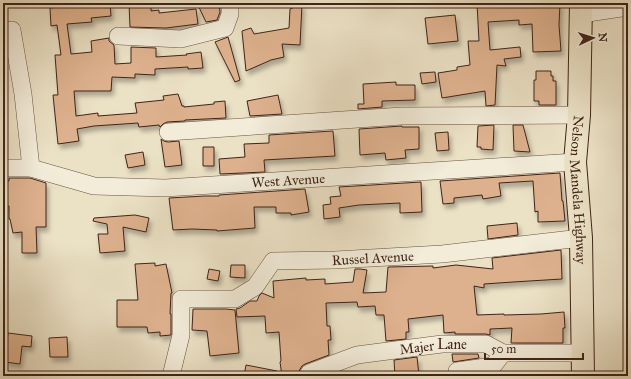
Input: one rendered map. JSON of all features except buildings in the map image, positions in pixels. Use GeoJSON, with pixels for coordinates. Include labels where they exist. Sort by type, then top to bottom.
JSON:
{"type":"FeatureCollection","features":[{"type":"Feature","properties":{"kind":"highway","name":"Nelson Mandela Highway"},"geometry":{"type":"LineString","coordinates":[[581,8],[579,115],[575,162],[581,238],[583,376]]}},
{"type":"Feature","properties":{"kind":"street"},"geometry":{"type":"LineString","coordinates":[[118,36],[181,39],[225,28],[230,14],[230,3]]}},
{"type":"Feature","properties":{"kind":"street"},"geometry":{"type":"LineString","coordinates":[[581,8],[628,7]]}},
{"type":"Feature","properties":{"kind":"street"},"geometry":{"type":"LineString","coordinates":[[3,31],[12,30],[23,94],[31,168]]}},
{"type":"Feature","properties":{"kind":"street"},"geometry":{"type":"LineString","coordinates":[[168,132],[402,116],[579,115]]}},
{"type":"Feature","properties":{"kind":"street","name":"West Avenue"},"geometry":{"type":"LineString","coordinates":[[3,168],[31,168],[94,186],[165,188],[575,162]]}},
{"type":"Feature","properties":{"kind":"street","name":"Russel Avenue"},"geometry":{"type":"LineString","coordinates":[[171,376],[181,335],[181,299],[235,299],[255,287],[272,262],[442,254],[581,238]]}},
{"type":"Feature","properties":{"kind":"street","name":"Majer Lane"},"geometry":{"type":"LineString","coordinates":[[309,373],[357,355],[442,344],[486,344],[503,353],[583,353]]}},
{"type":"Feature","properties":{"kind":"street"},"geometry":{"type":"LineString","coordinates":[[456,371],[493,366],[503,353]]}}]}
